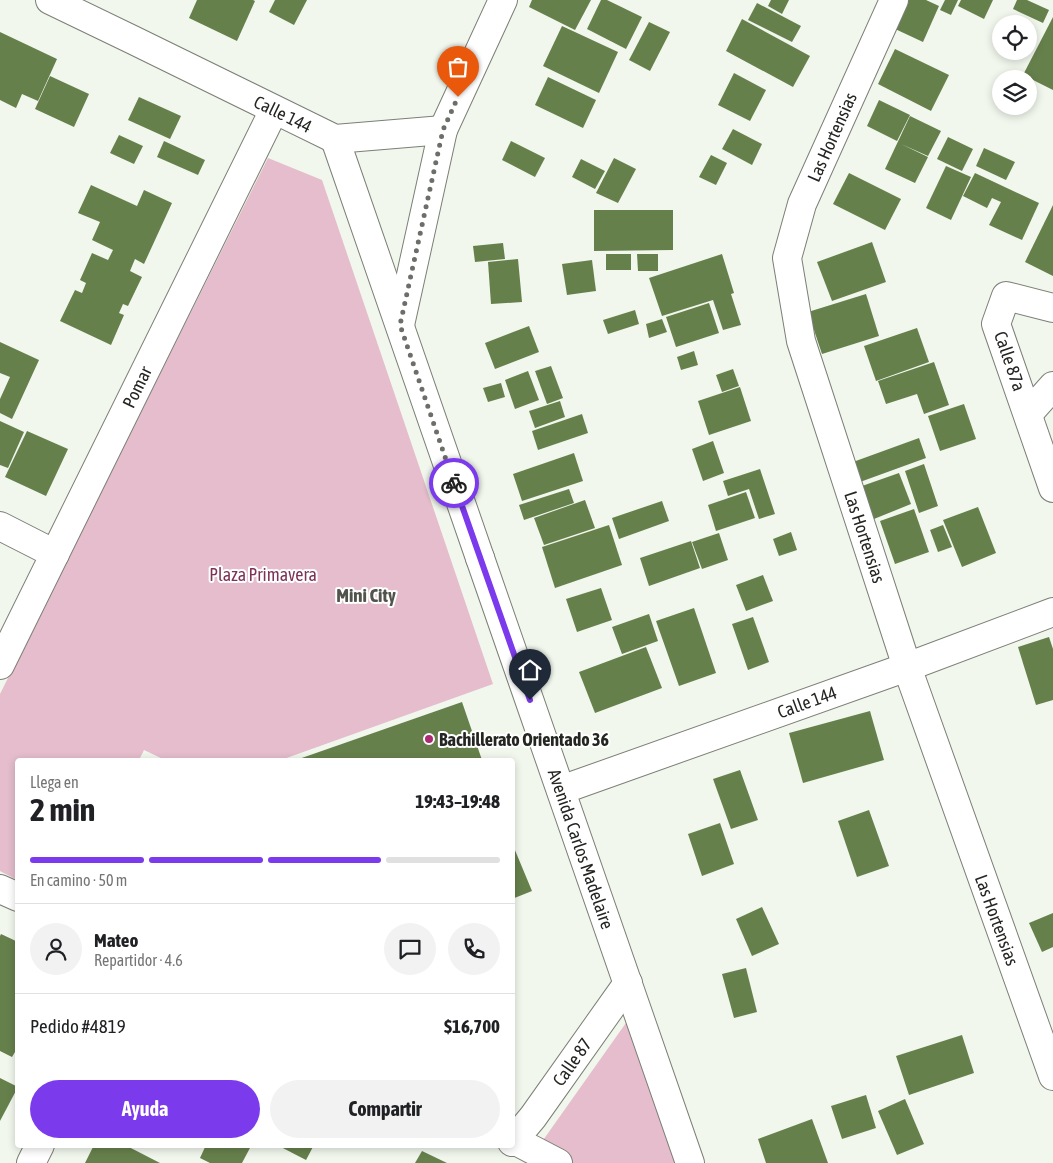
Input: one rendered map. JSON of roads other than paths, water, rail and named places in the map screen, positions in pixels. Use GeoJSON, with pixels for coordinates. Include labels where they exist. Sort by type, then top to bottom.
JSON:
{"type":"FeatureCollection","features":[{"type":"Feature","properties":{"kind":"street","name":"Calle 144"},"geometry":{"type":"LineString","coordinates":[[50,0],[335,139]]}},
{"type":"Feature","properties":{"kind":"street"},"geometry":{"type":"LineString","coordinates":[[400,325],[443,130],[503,0]]}},
{"type":"Feature","properties":{"kind":"street","name":"Las Hortensias"},"geometry":{"type":"LineString","coordinates":[[894,0],[802,204],[787,258],[801,341],[907,667],[1053,1076]]}},
{"type":"Feature","properties":{"kind":"street","name":"Calle 144"},"geometry":{"type":"LineString","coordinates":[[101,2],[133,40]]}},
{"type":"Feature","properties":{"kind":"street","name":"Pomar"},"geometry":{"type":"LineString","coordinates":[[0,665],[274,110]]}},
{"type":"Feature","properties":{"kind":"street"},"geometry":{"type":"LineString","coordinates":[[335,139],[443,130]]}},
{"type":"Feature","properties":{"kind":"street","name":"Avenida Carlos Madelaire"},"geometry":{"type":"LineString","coordinates":[[335,139],[690,1163]]}},
{"type":"Feature","properties":{"kind":"street","name":"Calle 87a"},"geometry":{"type":"LineString","coordinates":[[1053,308],[1006,296],[996,324],[1053,488]]}},
{"type":"Feature","properties":{"kind":"street","name":"Calle 87a"},"geometry":{"type":"LineString","coordinates":[[1028,414],[1053,386]]}},
{"type":"Feature","properties":{"kind":"street"},"geometry":{"type":"LineString","coordinates":[[0,526],[55,554]]}},
{"type":"Feature","properties":{"kind":"street","name":"Calle 144"},"geometry":{"type":"LineString","coordinates":[[561,790],[907,667],[1053,612]]}},
{"type":"Feature","properties":{"kind":"street"},"geometry":{"type":"LineString","coordinates":[[0,889],[15,896]]}},
{"type":"Feature","properties":{"kind":"street","name":"Calle 87"},"geometry":{"type":"LineString","coordinates":[[515,1141],[628,983]]}},
{"type":"Feature","properties":{"kind":"street"},"geometry":{"type":"LineString","coordinates":[[515,1147],[558,1163]]}},
{"type":"Feature","properties":{"kind":"street"},"geometry":{"type":"LineString","coordinates":[[31,1163],[38,1148]]}},
{"type":"Feature","properties":{"kind":"place","name":"Bachillerato Orientado 36"},"geometry":{"type":"Point","coordinates":[429,739]}},
{"type":"Feature","properties":{"kind":"district","name":"Mini City"},"geometry":{"type":"Point","coordinates":[366,595]}},
{"type":"Feature","properties":{"kind":"park label","name":"Plaza Primavera"},"geometry":{"type":"Point","coordinates":[263,574]}}]}
